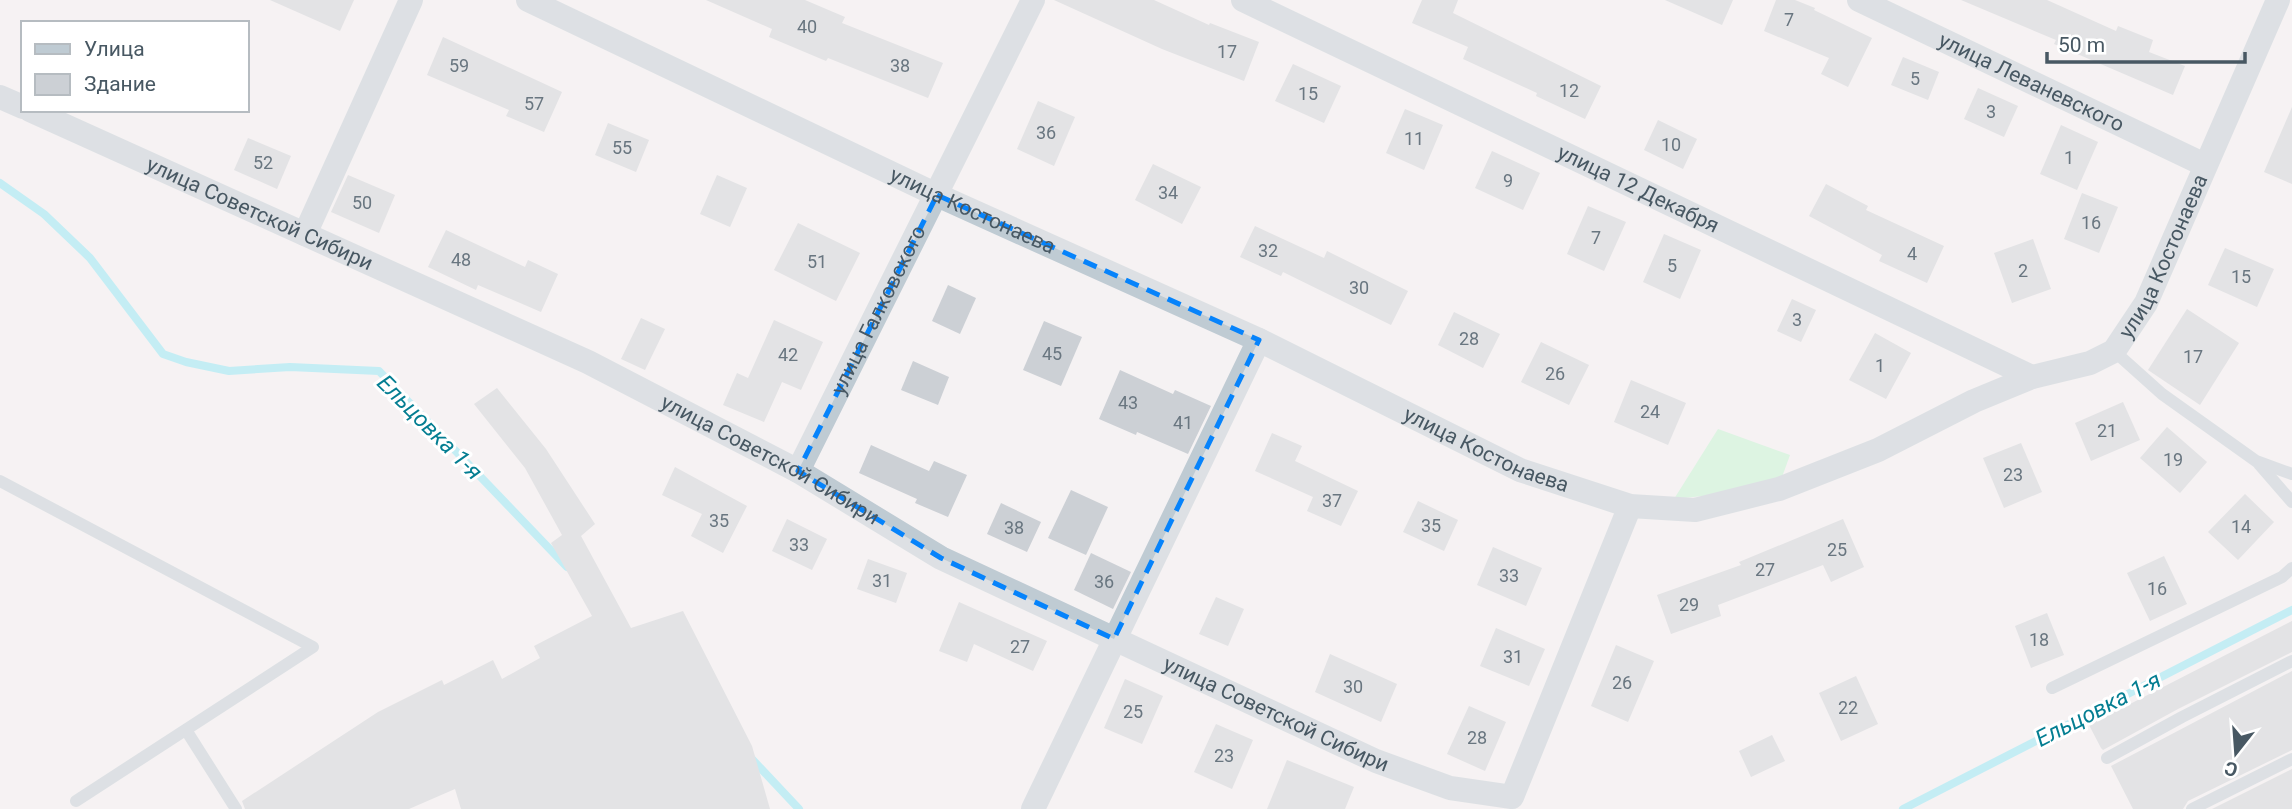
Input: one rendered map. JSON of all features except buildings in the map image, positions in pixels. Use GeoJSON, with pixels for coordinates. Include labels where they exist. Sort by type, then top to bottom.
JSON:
{"type":"FeatureCollection","features":[{"type":"Feature","properties":{"kind":"street"},"geometry":{"type":"LineString","coordinates":[[305,234],[411,0]]}},
{"type":"Feature","properties":{"kind":"street","name":"улица Костонаева"},"geometry":{"type":"LineString","coordinates":[[528,0],[937,195],[1259,340],[1520,470],[1630,506],[1695,510],[1779,489],[1878,450],[1974,401],[2032,377],[2090,363],[2113,351],[2146,303],[2278,0]]}},
{"type":"Feature","properties":{"kind":"street","name":"улица Галковского"},"geometry":{"type":"LineString","coordinates":[[799,471],[1033,0]]}},
{"type":"Feature","properties":{"kind":"street","name":"улица 12 Декабря"},"geometry":{"type":"LineString","coordinates":[[1243,0],[2032,377]]}},
{"type":"Feature","properties":{"kind":"street","name":"улица Леваневского"},"geometry":{"type":"LineString","coordinates":[[1859,0],[2205,164]]}},
{"type":"Feature","properties":{"kind":"street"},"geometry":{"type":"LineString","coordinates":[[0,97],[21,106]]}},
{"type":"Feature","properties":{"kind":"street","name":"улица Советской Сибири"},"geometry":{"type":"LineString","coordinates":[[34,112],[588,362],[799,471],[941,558],[1376,761],[1450,788],[1512,797],[1630,506]]}},
{"type":"Feature","properties":{"kind":"street"},"geometry":{"type":"LineString","coordinates":[[1033,809],[1259,340]]}},
{"type":"Feature","properties":{"kind":"lane"},"geometry":{"type":"LineString","coordinates":[[2113,351],[2162,394],[2256,461],[2292,502]]}},
{"type":"Feature","properties":{"kind":"lane"},"geometry":{"type":"LineString","coordinates":[[2256,461],[2292,474]]}},
{"type":"Feature","properties":{"kind":"lane"},"geometry":{"type":"LineString","coordinates":[[0,481],[313,647],[76,801]]}},
{"type":"Feature","properties":{"kind":"lane"},"geometry":{"type":"LineString","coordinates":[[2052,688],[2282,578],[2292,568]]}},
{"type":"Feature","properties":{"kind":"lane"},"geometry":{"type":"LineString","coordinates":[[2107,758],[2292,661]]}},
{"type":"Feature","properties":{"kind":"lane"},"geometry":{"type":"LineString","coordinates":[[186,730],[236,809]]}},
{"type":"Feature","properties":{"kind":"lane"},"geometry":{"type":"LineString","coordinates":[[2192,809],[2292,759]]}},
{"type":"Feature","properties":{"kind":"highlighted area"},"geometry":{"type":"Polygon","coordinates":[[[937,195],[1259,340],[1114,639],[941,558],[798,471],[937,195]]]}},
{"type":"Feature","properties":{"kind":"green space"},"geometry":{"type":"Polygon","coordinates":[[[1718,429],[1790,455],[1782,477],[1732,493],[1674,499],[1718,429]]]}},
{"type":"Feature","properties":{"kind":"waterway","name":"Ельцовка 1-я"},"geometry":{"type":"LineString","coordinates":[[0,183],[44,214],[90,258],[163,354],[229,371],[290,367],[379,371],[567,567]]}},
{"type":"Feature","properties":{"kind":"waterway","name":"Ельцовка 1-я"},"geometry":{"type":"LineString","coordinates":[[1903,809],[2292,610]]}},
{"type":"Feature","properties":{"kind":"waterway","name":"Ельцовка 1-я"},"geometry":{"type":"LineString","coordinates":[[751,758],[799,809]]}}]}
